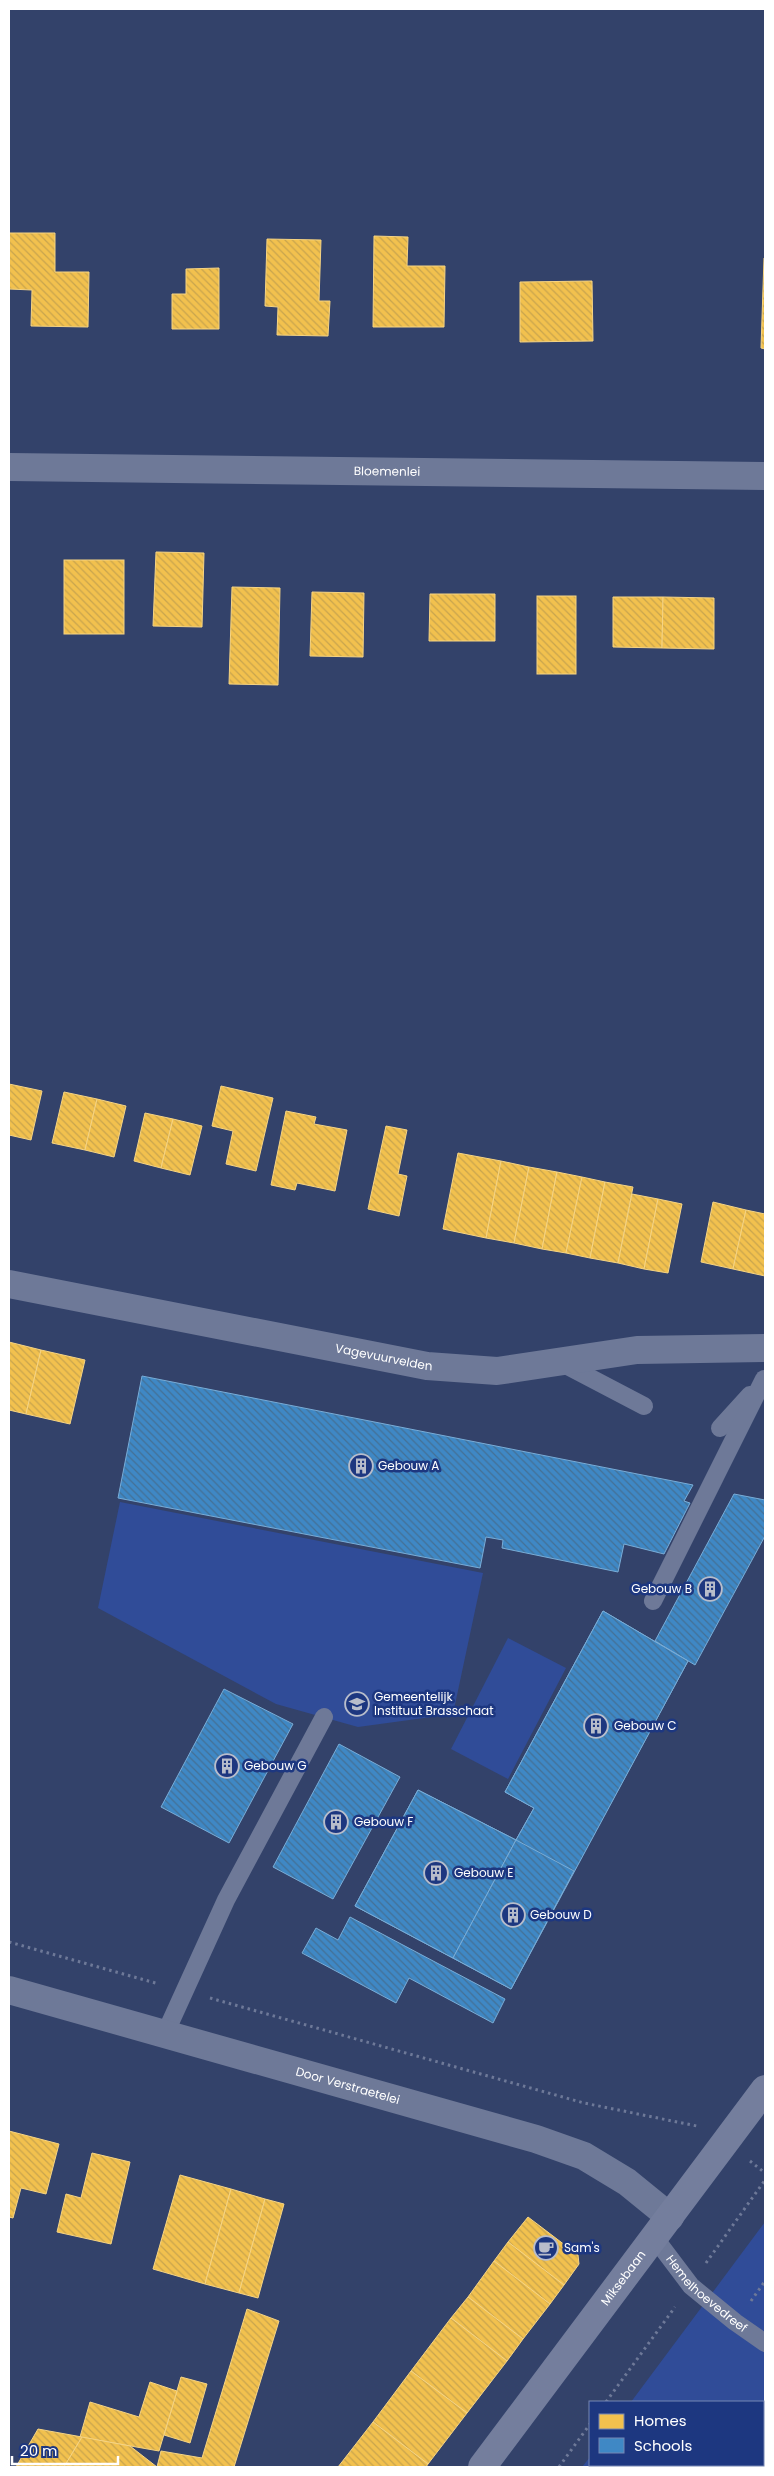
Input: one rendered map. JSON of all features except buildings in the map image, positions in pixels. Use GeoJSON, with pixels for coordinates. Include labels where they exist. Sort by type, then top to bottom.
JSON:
{"type":"FeatureCollection","features":[{"type":"Feature","properties":{"kind":"main road","name":"Miksebaan"},"geometry":{"type":"LineString","coordinates":[[482,2467],[765,2089]]}},
{"type":"Feature","properties":{"kind":"street","name":"Bloemenlei"},"geometry":{"type":"LineString","coordinates":[[9,467],[765,476]]}},
{"type":"Feature","properties":{"kind":"street","name":"Vagevuurvelden"},"geometry":{"type":"LineString","coordinates":[[9,1284],[427,1366],[497,1372],[636,1350],[765,1348]]}},
{"type":"Feature","properties":{"kind":"street","name":"Door Verstraetelei"},"geometry":{"type":"LineString","coordinates":[[9,1990],[536,2139],[584,2156],[627,2182],[670,2217]]}},
{"type":"Feature","properties":{"kind":"lane"},"geometry":{"type":"LineString","coordinates":[[560,1362],[644,1406]]}},
{"type":"Feature","properties":{"kind":"lane"},"geometry":{"type":"LineString","coordinates":[[720,1428],[765,1379]]}},
{"type":"Feature","properties":{"kind":"lane"},"geometry":{"type":"LineString","coordinates":[[653,1602],[765,1379]]}},
{"type":"Feature","properties":{"kind":"lane"},"geometry":{"type":"LineString","coordinates":[[165,2034],[226,1900],[324,1718]]}},
{"type":"Feature","properties":{"kind":"lane","name":"Hemelhoevedreef"},"geometry":{"type":"LineString","coordinates":[[654,2237],[690,2286],[765,2343]]}},
{"type":"Feature","properties":{"kind":"path"},"geometry":{"type":"LineString","coordinates":[[9,1942],[584,2103],[707,2128],[765,2173]]}},
{"type":"Feature","properties":{"kind":"path"},"geometry":{"type":"LineString","coordinates":[[607,2401],[765,2180]]}},
{"type":"Feature","properties":{"kind":"path"},"geometry":{"type":"LineString","coordinates":[[559,2467],[589,2425]]}},
{"type":"Feature","properties":{"kind":"shaded area"},"geometry":{"type":"Polygon","coordinates":[[[120,1502],[483,1573],[453,1714],[358,1727],[276,1704],[98,1608],[120,1502]]]}},
{"type":"Feature","properties":{"kind":"shaded area"},"geometry":{"type":"Polygon","coordinates":[[[508,1638],[566,1668],[508,1779],[451,1749],[508,1638]]]}},
{"type":"Feature","properties":{"kind":"shaded area"},"geometry":{"type":"Polygon","coordinates":[[[765,2222],[765,2467],[582,2467],[589,2458],[589,2466],[764,2466],[764,2401],[632,2401],[765,2222]]]}},
{"type":"Feature","properties":{"kind":"place","name":"Gebouw A"},"geometry":{"type":"Point","coordinates":[361,1466]}},
{"type":"Feature","properties":{"kind":"place","name":"Gebouw B"},"geometry":{"type":"Point","coordinates":[710,1589]}},
{"type":"Feature","properties":{"kind":"place","name":"Gemeentelijk Instituut Brasschaat"},"geometry":{"type":"Point","coordinates":[357,1704]}},
{"type":"Feature","properties":{"kind":"place","name":"Gebouw C"},"geometry":{"type":"Point","coordinates":[596,1726]}},
{"type":"Feature","properties":{"kind":"place","name":"Gebouw G"},"geometry":{"type":"Point","coordinates":[227,1766]}},
{"type":"Feature","properties":{"kind":"place","name":"Gebouw F"},"geometry":{"type":"Point","coordinates":[336,1822]}},
{"type":"Feature","properties":{"kind":"place","name":"Gebouw E"},"geometry":{"type":"Point","coordinates":[436,1873]}},
{"type":"Feature","properties":{"kind":"place","name":"Gebouw D"},"geometry":{"type":"Point","coordinates":[513,1915]}},
{"type":"Feature","properties":{"kind":"place","name":"Sam's"},"geometry":{"type":"Point","coordinates":[546,2248]}}]}
